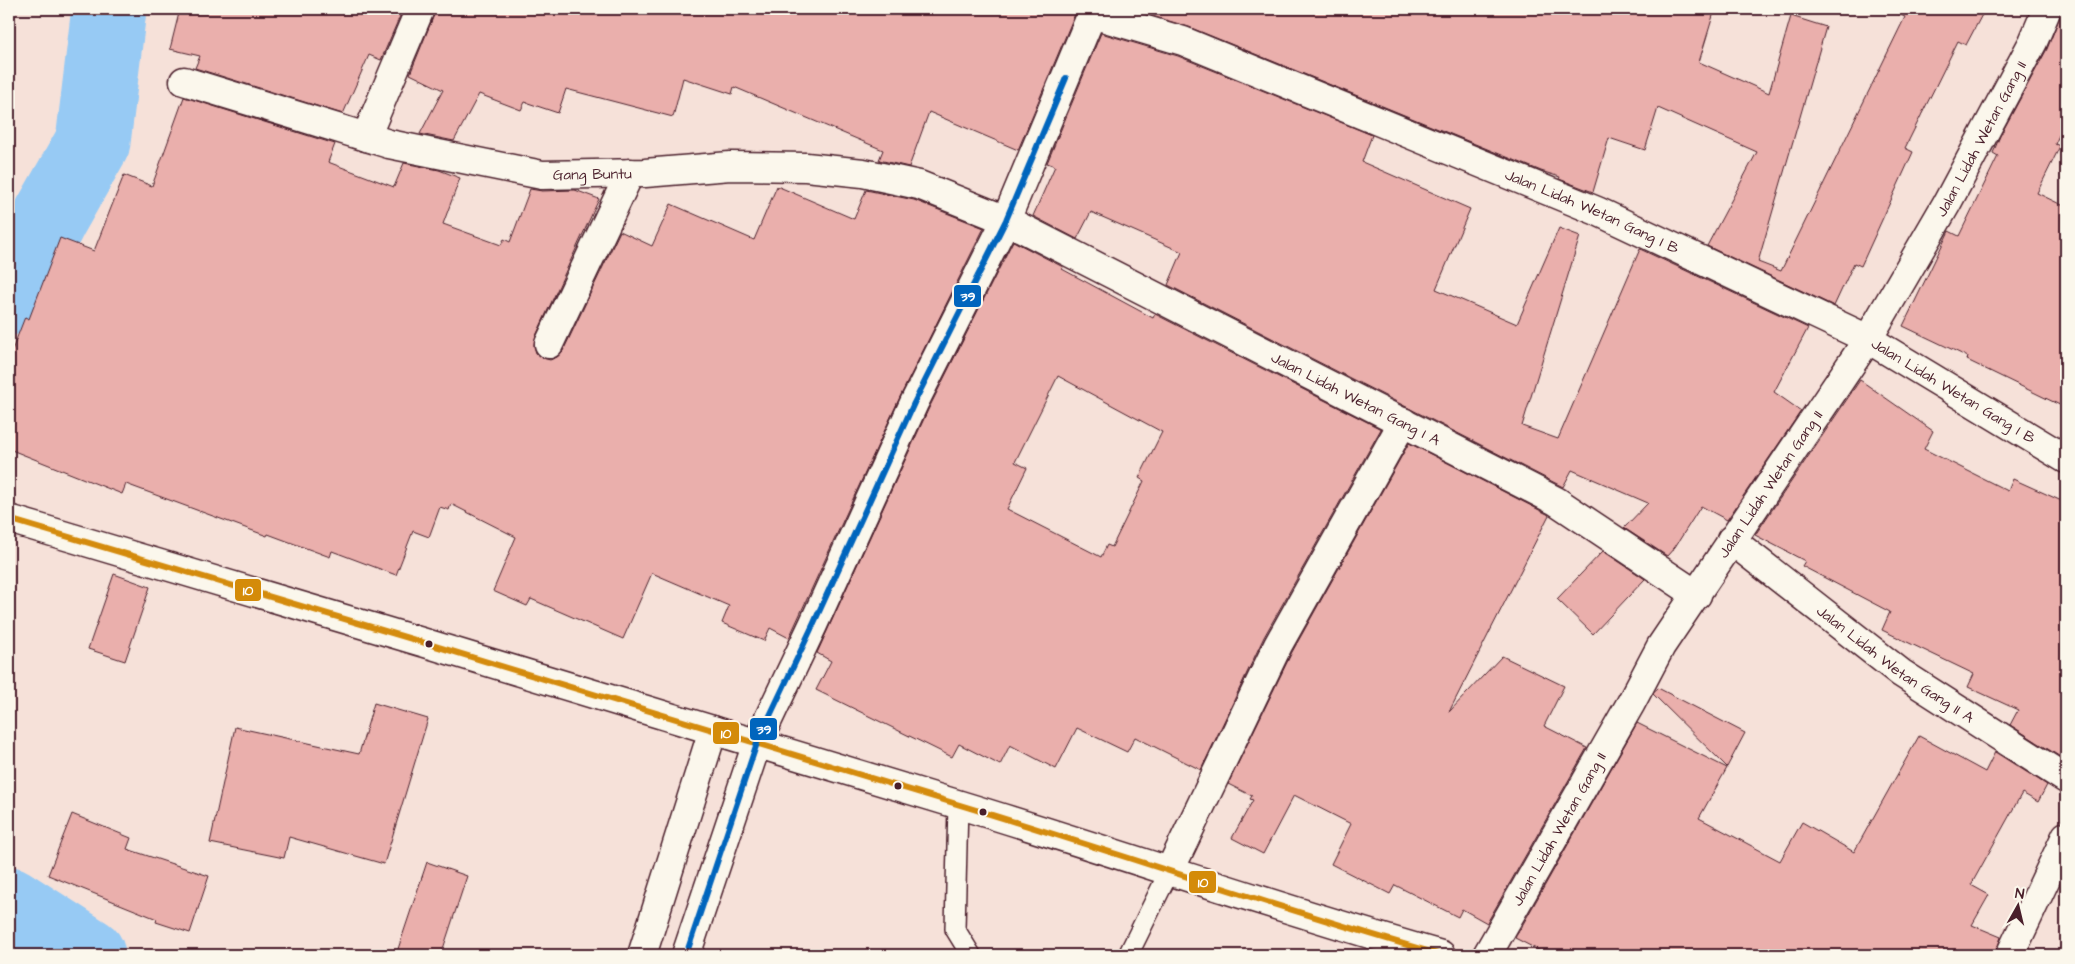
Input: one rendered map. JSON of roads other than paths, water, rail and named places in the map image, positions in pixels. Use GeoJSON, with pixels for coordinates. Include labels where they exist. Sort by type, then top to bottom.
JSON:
{"type":"FeatureCollection","features":[{"type":"Feature","properties":{"kind":"street"},"geometry":{"type":"LineString","coordinates":[[366,137],[420,9]]}},
{"type":"Feature","properties":{"kind":"street","name":"Jalan Lidah Wetan Gang II"},"geometry":{"type":"LineString","coordinates":[[1487,955],[1631,703],[1661,646],[1868,339],[1947,203],[2033,42],[2047,9]]}},
{"type":"Feature","properties":{"kind":"street"},"geometry":{"type":"LineString","coordinates":[[686,955],[757,743],[813,625],[914,402],[1006,220],[1093,12]]}},
{"type":"Feature","properties":{"kind":"street","name":"Jalan Lidah Wetan Gang I B"},"geometry":{"type":"LineString","coordinates":[[1093,12],[1183,41],[1597,211],[1868,339],[2066,459]]}},
{"type":"Feature","properties":{"kind":"street","name":"Gang Buntu"},"geometry":{"type":"LineString","coordinates":[[184,81],[389,144],[542,175],[630,173],[730,166],[806,167],[863,173],[919,185],[1006,220]]}},
{"type":"Feature","properties":{"kind":"street"},"geometry":{"type":"LineString","coordinates":[[549,344],[630,173]]}},
{"type":"Feature","properties":{"kind":"street","name":"Jalan Lidah Wetan Gang I A"},"geometry":{"type":"LineString","coordinates":[[1006,220],[1556,501],[1697,595]]}},
{"type":"Feature","properties":{"kind":"street"},"geometry":{"type":"LineString","coordinates":[[1170,870],[1278,645],[1403,422]]}},
{"type":"Feature","properties":{"kind":"street"},"geometry":{"type":"LineString","coordinates":[[9,520],[958,804],[1170,870],[1330,923],[1442,955]]}},
{"type":"Feature","properties":{"kind":"street","name":"Jalan Lidah Wetan Gang II A"},"geometry":{"type":"LineString","coordinates":[[1731,540],[1901,673],[2066,779]]}},
{"type":"Feature","properties":{"kind":"street"},"geometry":{"type":"LineString","coordinates":[[642,955],[713,730]]}},
{"type":"Feature","properties":{"kind":"street"},"geometry":{"type":"LineString","coordinates":[[2010,955],[2066,836]]}},
{"type":"Feature","properties":{"kind":"lane"},"geometry":{"type":"LineString","coordinates":[[958,804],[955,929],[971,955]]}},
{"type":"Feature","properties":{"kind":"lane"},"geometry":{"type":"LineString","coordinates":[[1128,955],[1170,870]]}},
{"type":"Feature","properties":{"kind":"waterway"},"geometry":{"type":"LineString","coordinates":[[9,298],[51,216],[93,142],[109,9]]}},
{"type":"Feature","properties":{"kind":"waterway"},"geometry":{"type":"LineString","coordinates":[[9,904],[88,955]]}}]}
